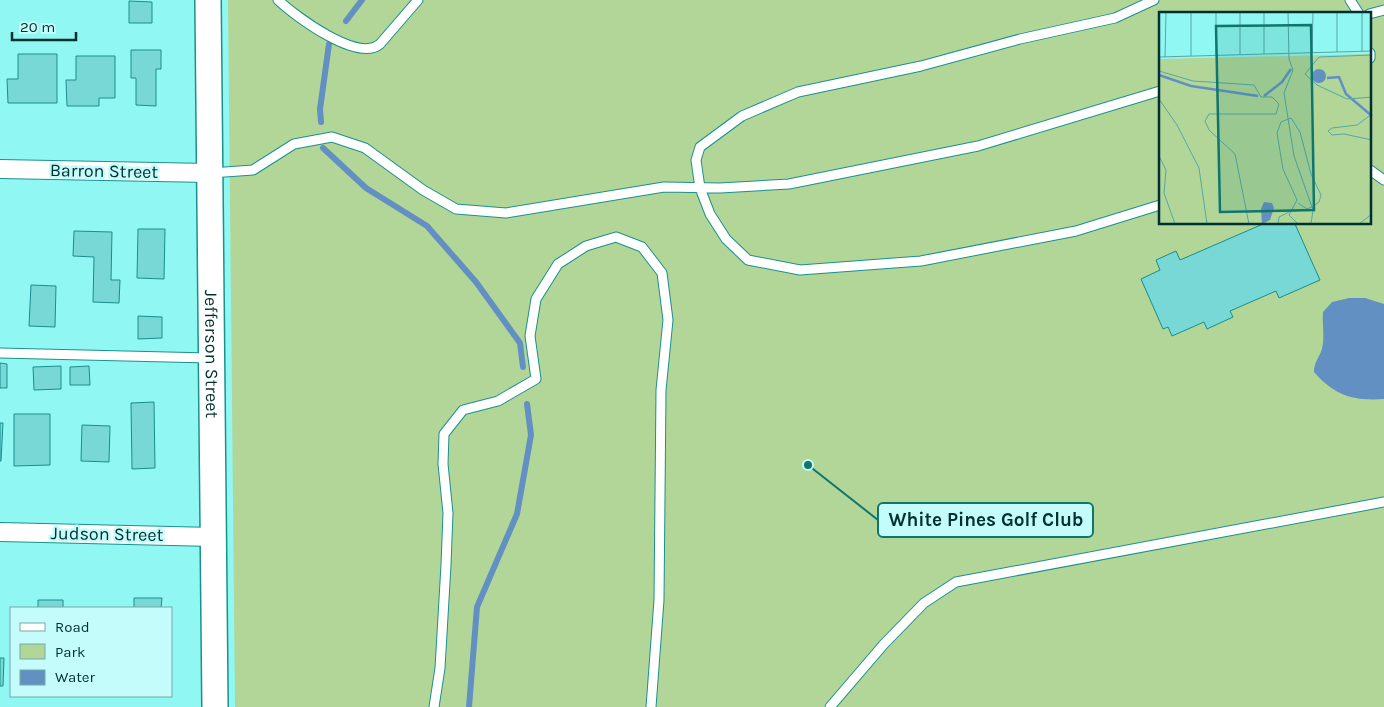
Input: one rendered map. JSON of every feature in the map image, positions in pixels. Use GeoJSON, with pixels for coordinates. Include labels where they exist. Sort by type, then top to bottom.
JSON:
{"type":"FeatureCollection","features":[{"type":"Feature","properties":{"kind":"street","name":"Jefferson Street"},"geometry":{"type":"LineString","coordinates":[[208,0],[215,707]]}},
{"type":"Feature","properties":{"kind":"street","name":"Barron Street"},"geometry":{"type":"LineString","coordinates":[[0,169],[209,173]]}},
{"type":"Feature","properties":{"kind":"street","name":"Judson Street"},"geometry":{"type":"LineString","coordinates":[[0,532],[214,537]]}},
{"type":"Feature","properties":{"kind":"lane"},"geometry":{"type":"LineString","coordinates":[[278,0],[332,37],[351,46],[368,49],[380,44],[418,0]]}},
{"type":"Feature","properties":{"kind":"lane"},"geometry":{"type":"LineString","coordinates":[[1154,0],[1115,18],[1020,39],[921,66],[798,92],[742,116],[700,147],[696,160],[700,188],[710,214],[726,239],[748,260],[800,270],[921,261],[1076,231],[1159,205]]}},
{"type":"Feature","properties":{"kind":"lane"},"geometry":{"type":"LineString","coordinates":[[1350,0],[1358,12]]}},
{"type":"Feature","properties":{"kind":"lane"},"geometry":{"type":"LineString","coordinates":[[209,173],[253,170],[294,144],[332,137],[365,148],[423,190],[456,209],[506,214],[664,187],[700,188],[789,184],[978,146],[1159,91]]}},
{"type":"Feature","properties":{"kind":"lane"},"geometry":{"type":"LineString","coordinates":[[1372,171],[1384,180]]}},
{"type":"Feature","properties":{"kind":"lane"},"geometry":{"type":"LineString","coordinates":[[434,707],[440,668],[448,513],[443,464],[444,434],[463,410],[498,401],[536,379],[530,336],[536,299],[558,264],[586,246],[616,237],[642,247],[662,273],[668,320],[660,390],[659,600],[650,707]]}},
{"type":"Feature","properties":{"kind":"lane"},"geometry":{"type":"LineString","coordinates":[[0,353],[212,358]]}},
{"type":"Feature","properties":{"kind":"lane"},"geometry":{"type":"LineString","coordinates":[[830,707],[884,644],[924,603],[956,582],[1384,502]]}},
{"type":"Feature","properties":{"kind":"green space"},"geometry":{"type":"Polygon","coordinates":[[[228,0],[1384,0],[1384,707],[235,707],[228,0]]]}},
{"type":"Feature","properties":{"kind":"water"},"geometry":{"type":"Polygon","coordinates":[[[1349,298],[1365,298],[1384,304],[1384,399],[1354,398],[1337,392],[1314,372],[1323,344],[1323,312],[1332,302],[1349,298]]]}},
{"type":"Feature","properties":{"kind":"building"},"geometry":{"type":"Polygon","coordinates":[[[129,1],[152,2],[152,23],[129,23],[129,1]]]}},
{"type":"Feature","properties":{"kind":"building"},"geometry":{"type":"Polygon","coordinates":[[[131,50],[161,50],[161,69],[156,69],[156,106],[136,105],[136,78],[131,78],[131,50]]]}},
{"type":"Feature","properties":{"kind":"building"},"geometry":{"type":"Polygon","coordinates":[[[18,54],[57,54],[57,103],[8,103],[7,79],[18,79],[18,54]]]}},
{"type":"Feature","properties":{"kind":"building"},"geometry":{"type":"Polygon","coordinates":[[[76,56],[115,56],[115,98],[99,98],[99,106],[67,106],[66,80],[76,80],[76,56]]]}},
{"type":"Feature","properties":{"kind":"building"},"geometry":{"type":"Polygon","coordinates":[[[1261,225],[1295,225],[1320,280],[1279,298],[1276,291],[1230,311],[1233,317],[1207,329],[1204,322],[1172,336],[1168,327],[1163,329],[1141,279],[1160,270],[1156,260],[1176,251],[1180,260],[1261,225]]]}},
{"type":"Feature","properties":{"kind":"building"},"geometry":{"type":"Polygon","coordinates":[[[138,229],[165,229],[164,279],[137,278],[138,229]]]}},
{"type":"Feature","properties":{"kind":"building"},"geometry":{"type":"Polygon","coordinates":[[[74,231],[112,232],[111,280],[120,280],[119,303],[93,302],[94,257],[73,256],[74,231]]]}},
{"type":"Feature","properties":{"kind":"building"},"geometry":{"type":"Polygon","coordinates":[[[31,285],[56,286],[55,327],[29,326],[31,285]]]}},
{"type":"Feature","properties":{"kind":"building"},"geometry":{"type":"Polygon","coordinates":[[[138,316],[162,317],[162,338],[138,339],[138,316]]]}},
{"type":"Feature","properties":{"kind":"building"},"geometry":{"type":"Polygon","coordinates":[[[0,363],[7,364],[7,388],[0,388],[0,363]]]}},
{"type":"Feature","properties":{"kind":"building"},"geometry":{"type":"Polygon","coordinates":[[[61,366],[61,389],[34,390],[33,367],[61,366]]]}},
{"type":"Feature","properties":{"kind":"building"},"geometry":{"type":"Polygon","coordinates":[[[89,366],[90,385],[70,385],[70,367],[89,366]]]}},
{"type":"Feature","properties":{"kind":"building"},"geometry":{"type":"Polygon","coordinates":[[[154,402],[155,468],[132,469],[131,403],[154,402]]]}},
{"type":"Feature","properties":{"kind":"building"},"geometry":{"type":"Polygon","coordinates":[[[14,414],[50,414],[50,465],[14,466],[14,414]]]}},
{"type":"Feature","properties":{"kind":"building"},"geometry":{"type":"Polygon","coordinates":[[[0,423],[3,423],[1,461],[0,461],[0,423]]]}},
{"type":"Feature","properties":{"kind":"building"},"geometry":{"type":"Polygon","coordinates":[[[82,425],[110,426],[109,462],[81,461],[82,425]]]}},
{"type":"Feature","properties":{"kind":"building"},"geometry":{"type":"Polygon","coordinates":[[[134,598],[162,598],[161,607],[134,607],[134,598]]]}},
{"type":"Feature","properties":{"kind":"building"},"geometry":{"type":"Polygon","coordinates":[[[38,600],[63,600],[63,607],[38,607],[38,600]]]}},
{"type":"Feature","properties":{"kind":"building"},"geometry":{"type":"Polygon","coordinates":[[[0,658],[4,658],[3,686],[0,686],[0,658]]]}},
{"type":"Feature","properties":{"kind":"waterway"},"geometry":{"type":"LineString","coordinates":[[346,21],[362,0]]}},
{"type":"Feature","properties":{"kind":"waterway"},"geometry":{"type":"LineString","coordinates":[[321,122],[320,109],[329,44]]}},
{"type":"Feature","properties":{"kind":"waterway"},"geometry":{"type":"LineString","coordinates":[[323,148],[366,188],[427,226],[476,282],[520,343],[523,367]]}},
{"type":"Feature","properties":{"kind":"waterway"},"geometry":{"type":"LineString","coordinates":[[469,707],[477,607],[517,514],[531,435],[527,404]]}},
{"type":"Feature","properties":{"kind":"place","name":"White Pines Golf Club"},"geometry":{"type":"Point","coordinates":[808,465]}}]}
